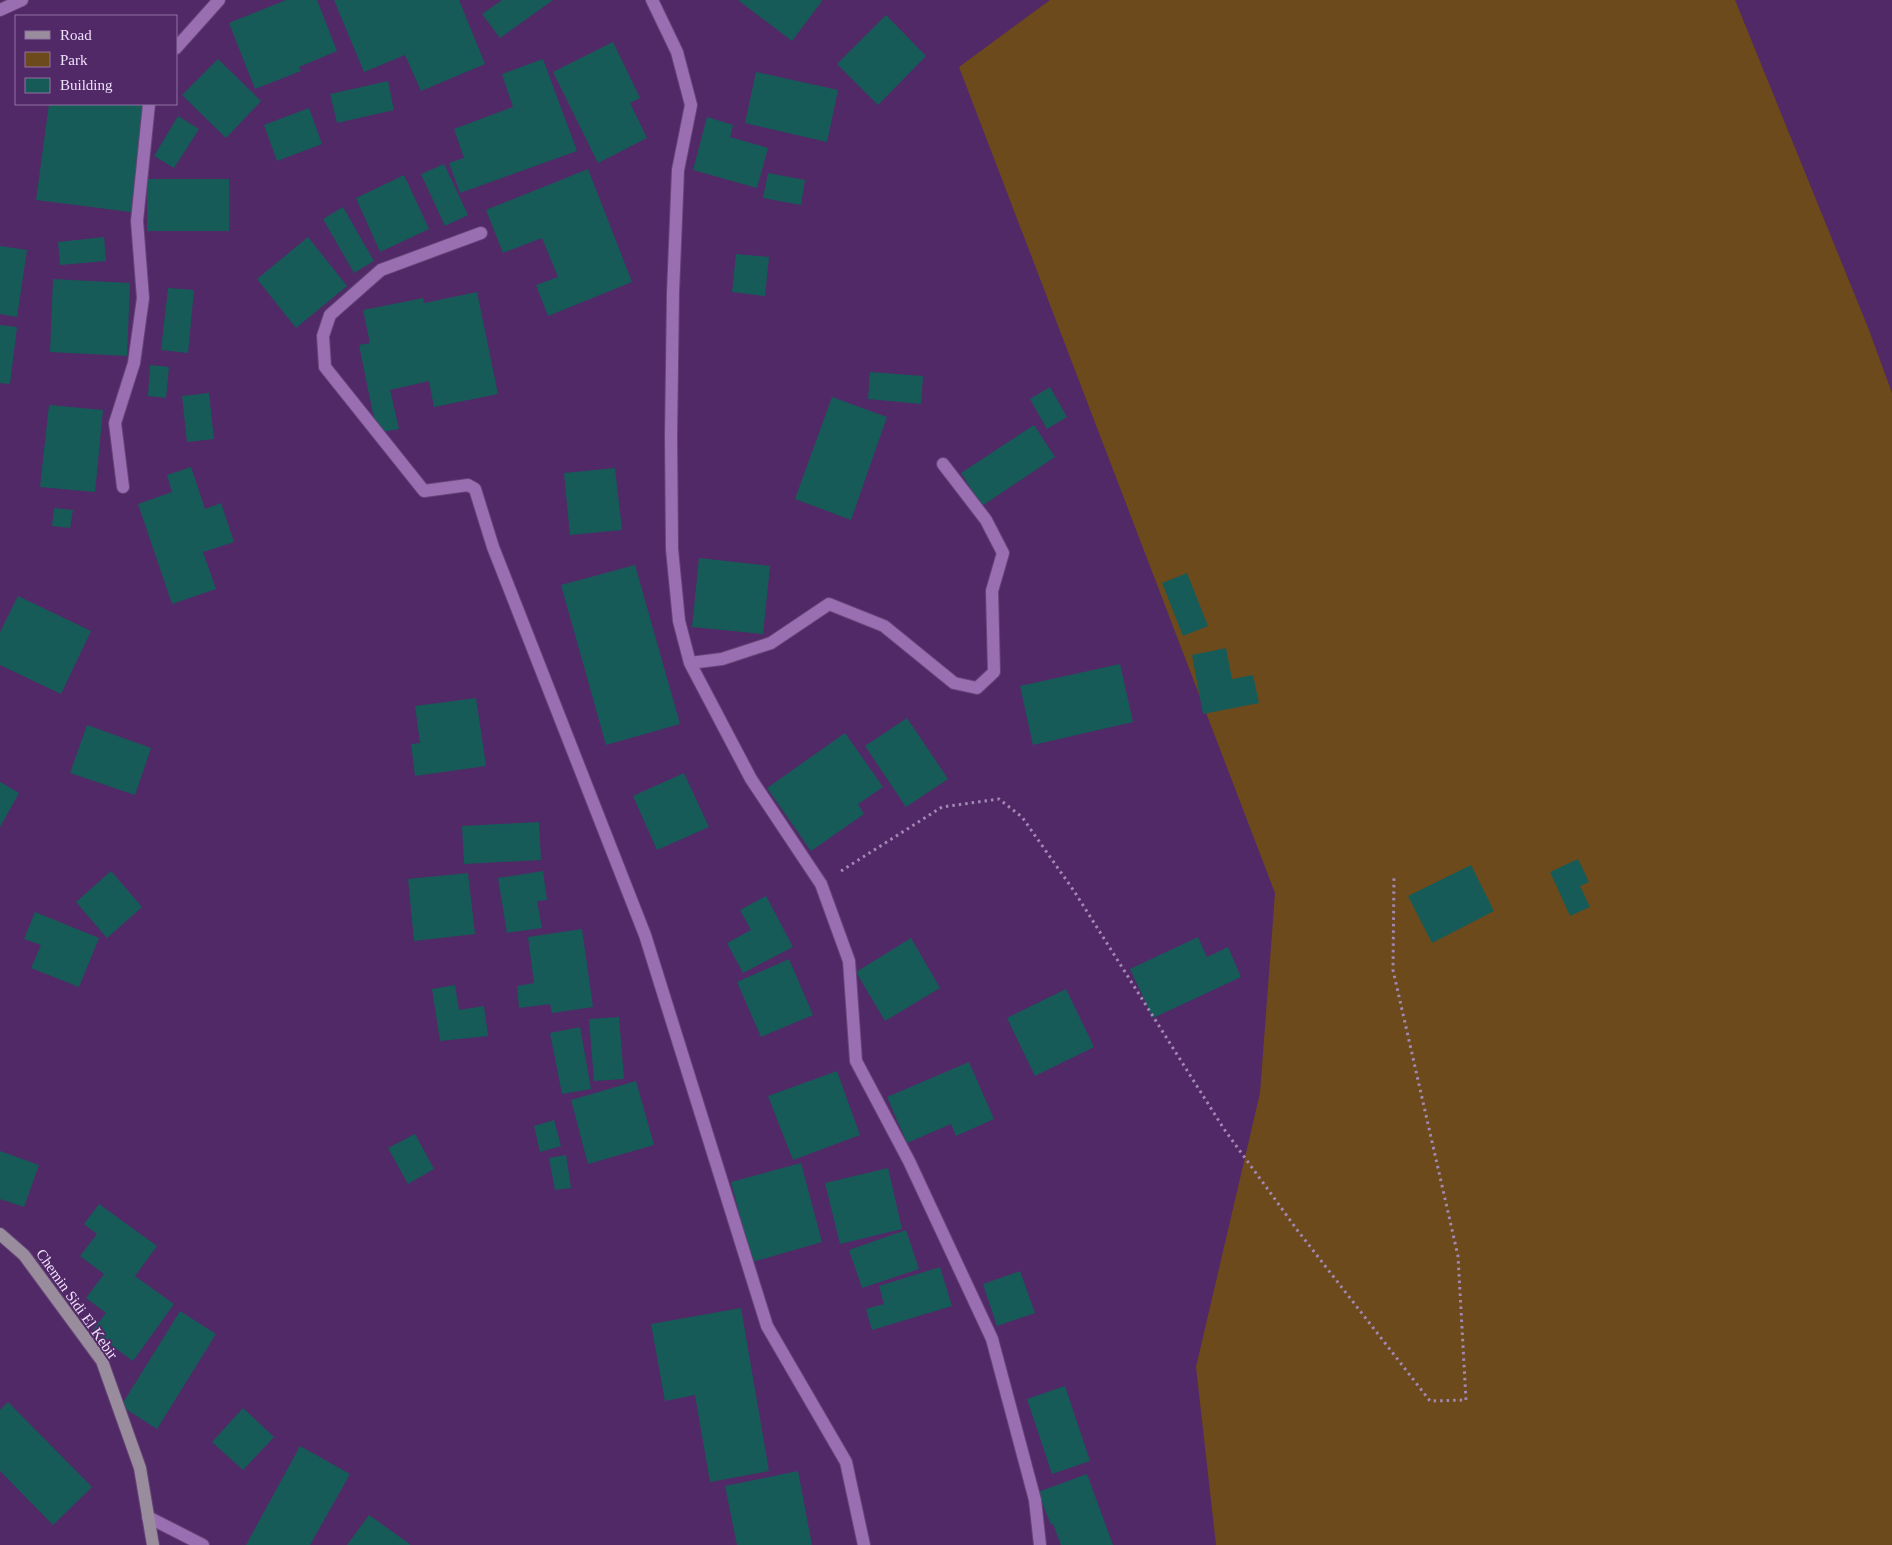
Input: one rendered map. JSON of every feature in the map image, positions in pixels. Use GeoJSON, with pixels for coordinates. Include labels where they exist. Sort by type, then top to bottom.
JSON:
{"type":"FeatureCollection","features":[{"type":"Feature","properties":{"kind":"street"},"geometry":{"type":"LineString","coordinates":[[0,9],[2,0]]}},
{"type":"Feature","properties":{"kind":"street"},"geometry":{"type":"LineString","coordinates":[[0,9],[22,0]]}},
{"type":"Feature","properties":{"kind":"street"},"geometry":{"type":"LineString","coordinates":[[178,46],[218,0]]}},
{"type":"Feature","properties":{"kind":"street"},"geometry":{"type":"LineString","coordinates":[[652,0],[677,52],[691,105],[678,170],[673,293],[672,549],[679,621],[690,663],[751,779],[820,884],[849,961],[856,1061],[909,1161],[992,1339],[1035,1500],[1040,1545]]}},
{"type":"Feature","properties":{"kind":"street"},"geometry":{"type":"LineString","coordinates":[[123,487],[115,423],[134,363],[143,298],[137,221],[149,105]]}},
{"type":"Feature","properties":{"kind":"street"},"geometry":{"type":"LineString","coordinates":[[481,233],[381,270],[330,315],[323,336],[325,367],[424,491],[468,485],[475,489],[494,548],[645,935],[767,1326],[846,1462],[864,1545]]}},
{"type":"Feature","properties":{"kind":"street"},"geometry":{"type":"LineString","coordinates":[[690,663],[722,659],[771,643],[829,604],[884,626],[954,683],[976,688],[994,672],[992,592],[1003,553],[986,520],[943,464]]}},
{"type":"Feature","properties":{"kind":"street","name":"Chemin Sidi El Kebir"},"geometry":{"type":"LineString","coordinates":[[0,1234],[24,1255],[102,1361],[140,1468],[153,1545]]}},
{"type":"Feature","properties":{"kind":"street"},"geometry":{"type":"LineString","coordinates":[[148,1516],[204,1545]]}},
{"type":"Feature","properties":{"kind":"path"},"geometry":{"type":"LineString","coordinates":[[820,884],[942,808],[998,799],[1022,817],[1074,891],[1224,1129],[1298,1231],[1430,1401],[1466,1400],[1458,1256],[1393,970],[1394,875]]}},
{"type":"Feature","properties":{"kind":"green space"},"geometry":{"type":"Polygon","coordinates":[[[1050,0],[1735,0],[1869,330],[1892,393],[1892,1545],[1216,1545],[1196,1367],[1260,1093],[1275,893],[959,67],[1050,0]]]}},
{"type":"Feature","properties":{"kind":"building"},"geometry":{"type":"Polygon","coordinates":[[[286,0],[317,0],[337,51],[299,67],[301,71],[255,89],[229,23],[286,0]]]}},
{"type":"Feature","properties":{"kind":"building"},"geometry":{"type":"Polygon","coordinates":[[[334,0],[459,0],[485,64],[421,91],[405,55],[364,72],[334,0]]]}},
{"type":"Feature","properties":{"kind":"building"},"geometry":{"type":"Polygon","coordinates":[[[502,0],[553,0],[500,38],[482,14],[502,0]]]}},
{"type":"Feature","properties":{"kind":"building"},"geometry":{"type":"Polygon","coordinates":[[[740,0],[821,0],[822,1],[792,41],[740,0]]]}},
{"type":"Feature","properties":{"kind":"building"},"geometry":{"type":"Polygon","coordinates":[[[886,15],[926,56],[878,105],[837,64],[886,15]]]}},
{"type":"Feature","properties":{"kind":"building"},"geometry":{"type":"Polygon","coordinates":[[[613,42],[640,98],[630,103],[647,138],[598,163],[553,72],[613,42]]]}},
{"type":"Feature","properties":{"kind":"building"},"geometry":{"type":"Polygon","coordinates":[[[218,59],[261,101],[226,138],[182,95],[218,59]]]}},
{"type":"Feature","properties":{"kind":"building"},"geometry":{"type":"Polygon","coordinates":[[[543,59],[577,151],[460,193],[449,163],[464,158],[454,129],[513,107],[502,74],[543,59]]]}},
{"type":"Feature","properties":{"kind":"building"},"geometry":{"type":"Polygon","coordinates":[[[756,72],[838,90],[827,142],[745,123],[756,72]]]}},
{"type":"Feature","properties":{"kind":"building"},"geometry":{"type":"Polygon","coordinates":[[[388,81],[394,110],[337,123],[330,94],[388,81]]]}},
{"type":"Feature","properties":{"kind":"building"},"geometry":{"type":"Polygon","coordinates":[[[49,105],[144,105],[131,212],[36,200],[49,105]]]}},
{"type":"Feature","properties":{"kind":"building"},"geometry":{"type":"Polygon","coordinates":[[[309,108],[322,144],[277,161],[264,125],[309,108]]]}},
{"type":"Feature","properties":{"kind":"building"},"geometry":{"type":"Polygon","coordinates":[[[178,116],[199,129],[174,168],[154,156],[178,116]]]}},
{"type":"Feature","properties":{"kind":"building"},"geometry":{"type":"Polygon","coordinates":[[[707,117],[733,125],[730,137],[768,148],[757,188],[693,170],[707,117]]]}},
{"type":"Feature","properties":{"kind":"building"},"geometry":{"type":"Polygon","coordinates":[[[444,164],[468,215],[445,226],[421,174],[444,164]]]}},
{"type":"Feature","properties":{"kind":"building"},"geometry":{"type":"Polygon","coordinates":[[[588,169],[632,282],[548,316],[536,285],[558,277],[542,238],[503,253],[486,210],[588,169]]]}},
{"type":"Feature","properties":{"kind":"building"},"geometry":{"type":"Polygon","coordinates":[[[768,173],[805,180],[801,205],[763,198],[768,173]]]}},
{"type":"Feature","properties":{"kind":"building"},"geometry":{"type":"Polygon","coordinates":[[[404,175],[429,229],[380,252],[356,198],[404,175]]]}},
{"type":"Feature","properties":{"kind":"building"},"geometry":{"type":"Polygon","coordinates":[[[147,179],[229,179],[229,231],[147,231],[147,179]]]}},
{"type":"Feature","properties":{"kind":"building"},"geometry":{"type":"Polygon","coordinates":[[[343,207],[374,261],[354,273],[323,219],[343,207]]]}},
{"type":"Feature","properties":{"kind":"building"},"geometry":{"type":"Polygon","coordinates":[[[104,237],[106,261],[60,265],[58,242],[104,237]]]}},
{"type":"Feature","properties":{"kind":"building"},"geometry":{"type":"Polygon","coordinates":[[[308,237],[347,286],[296,328],[257,279],[308,237]]]}},
{"type":"Feature","properties":{"kind":"building"},"geometry":{"type":"Polygon","coordinates":[[[0,246],[27,250],[17,317],[0,314],[0,246]]]}},
{"type":"Feature","properties":{"kind":"building"},"geometry":{"type":"Polygon","coordinates":[[[736,254],[769,257],[765,296],[732,292],[736,254]]]}},
{"type":"Feature","properties":{"kind":"building"},"geometry":{"type":"Polygon","coordinates":[[[53,279],[130,283],[127,356],[50,352],[53,279]]]}},
{"type":"Feature","properties":{"kind":"building"},"geometry":{"type":"Polygon","coordinates":[[[168,288],[194,290],[188,353],[161,350],[168,288]]]}},
{"type":"Feature","properties":{"kind":"building"},"geometry":{"type":"Polygon","coordinates":[[[477,292],[498,394],[434,407],[429,381],[390,390],[399,429],[377,433],[359,345],[370,343],[363,310],[423,298],[424,303],[477,292]]]}},
{"type":"Feature","properties":{"kind":"building"},"geometry":{"type":"Polygon","coordinates":[[[0,325],[17,327],[10,384],[0,383],[0,325]]]}},
{"type":"Feature","properties":{"kind":"building"},"geometry":{"type":"Polygon","coordinates":[[[150,365],[169,367],[166,398],[148,396],[150,365]]]}},
{"type":"Feature","properties":{"kind":"building"},"geometry":{"type":"Polygon","coordinates":[[[870,372],[923,376],[921,404],[868,399],[870,372]]]}},
{"type":"Feature","properties":{"kind":"building"},"geometry":{"type":"Polygon","coordinates":[[[1050,387],[1067,417],[1047,429],[1030,399],[1050,387]]]}},
{"type":"Feature","properties":{"kind":"building"},"geometry":{"type":"Polygon","coordinates":[[[209,393],[214,439],[187,442],[182,396],[209,393]]]}},
{"type":"Feature","properties":{"kind":"building"},"geometry":{"type":"Polygon","coordinates":[[[832,397],[887,417],[851,520],[795,499],[832,397]]]}},
{"type":"Feature","properties":{"kind":"building"},"geometry":{"type":"Polygon","coordinates":[[[49,405],[103,410],[95,492],[40,487],[49,405]]]}},
{"type":"Feature","properties":{"kind":"building"},"geometry":{"type":"Polygon","coordinates":[[[1034,425],[1055,457],[982,506],[961,473],[1034,425]]]}},
{"type":"Feature","properties":{"kind":"building"},"geometry":{"type":"Polygon","coordinates":[[[191,467],[205,509],[221,503],[234,542],[203,552],[216,589],[172,604],[138,504],[172,492],[167,475],[191,467]]]}},
{"type":"Feature","properties":{"kind":"building"},"geometry":{"type":"Polygon","coordinates":[[[615,468],[622,530],[570,535],[564,473],[615,468]]]}},
{"type":"Feature","properties":{"kind":"building"},"geometry":{"type":"Polygon","coordinates":[[[54,508],[73,510],[70,528],[52,526],[54,508]]]}},
{"type":"Feature","properties":{"kind":"building"},"geometry":{"type":"Polygon","coordinates":[[[699,558],[770,566],[763,634],[692,627],[699,558]]]}},
{"type":"Feature","properties":{"kind":"building"},"geometry":{"type":"Polygon","coordinates":[[[635,565],[680,724],[606,745],[561,585],[635,565]]]}},
{"type":"Feature","properties":{"kind":"building"},"geometry":{"type":"Polygon","coordinates":[[[1187,573],[1208,626],[1183,636],[1162,583],[1187,573]]]}},
{"type":"Feature","properties":{"kind":"building"},"geometry":{"type":"Polygon","coordinates":[[[18,596],[91,631],[61,694],[0,665],[0,632],[18,596]]]}},
{"type":"Feature","properties":{"kind":"building"},"geometry":{"type":"Polygon","coordinates":[[[1226,648],[1232,679],[1253,675],[1259,703],[1203,714],[1192,655],[1226,648]]]}},
{"type":"Feature","properties":{"kind":"building"},"geometry":{"type":"Polygon","coordinates":[[[1120,664],[1133,722],[1033,745],[1020,686],[1120,664]]]}},
{"type":"Feature","properties":{"kind":"building"},"geometry":{"type":"Polygon","coordinates":[[[476,698],[486,766],[415,776],[411,744],[420,743],[415,706],[476,698]]]}},
{"type":"Feature","properties":{"kind":"building"},"geometry":{"type":"Polygon","coordinates":[[[907,718],[948,779],[906,807],[865,746],[907,718]]]}},
{"type":"Feature","properties":{"kind":"building"},"geometry":{"type":"Polygon","coordinates":[[[87,725],[151,748],[135,795],[70,773],[87,725]]]}},
{"type":"Feature","properties":{"kind":"building"},"geometry":{"type":"Polygon","coordinates":[[[845,733],[883,787],[858,804],[864,814],[811,851],[767,788],[845,733]]]}},
{"type":"Feature","properties":{"kind":"building"},"geometry":{"type":"Polygon","coordinates":[[[684,773],[709,827],[657,850],[633,796],[684,773]]]}},
{"type":"Feature","properties":{"kind":"building"},"geometry":{"type":"Polygon","coordinates":[[[0,782],[19,793],[0,827],[0,782]]]}},
{"type":"Feature","properties":{"kind":"building"},"geometry":{"type":"Polygon","coordinates":[[[539,822],[541,860],[464,864],[462,826],[539,822]]]}},
{"type":"Feature","properties":{"kind":"building"},"geometry":{"type":"Polygon","coordinates":[[[1578,859],[1589,882],[1580,886],[1590,907],[1570,916],[1550,872],[1578,859]]]}},
{"type":"Feature","properties":{"kind":"building"},"geometry":{"type":"Polygon","coordinates":[[[1471,865],[1494,911],[1432,943],[1408,896],[1471,865]]]}},
{"type":"Feature","properties":{"kind":"building"},"geometry":{"type":"Polygon","coordinates":[[[111,871],[142,907],[107,938],[76,902],[111,871]]]}},
{"type":"Feature","properties":{"kind":"building"},"geometry":{"type":"Polygon","coordinates":[[[543,871],[547,900],[537,901],[542,928],[507,933],[498,878],[543,871]]]}},
{"type":"Feature","properties":{"kind":"building"},"geometry":{"type":"Polygon","coordinates":[[[468,873],[475,934],[414,941],[408,879],[468,873]]]}},
{"type":"Feature","properties":{"kind":"building"},"geometry":{"type":"Polygon","coordinates":[[[766,896],[793,947],[743,973],[727,943],[751,930],[740,910],[766,896]]]}},
{"type":"Feature","properties":{"kind":"building"},"geometry":{"type":"Polygon","coordinates":[[[35,912],[99,938],[79,987],[31,968],[41,945],[24,939],[35,912]]]}},
{"type":"Feature","properties":{"kind":"building"},"geometry":{"type":"Polygon","coordinates":[[[582,929],[593,1007],[552,1013],[550,1004],[519,1008],[517,986],[534,983],[528,937],[582,929]]]}},
{"type":"Feature","properties":{"kind":"building"},"geometry":{"type":"Polygon","coordinates":[[[1198,937],[1207,957],[1228,947],[1241,977],[1153,1018],[1130,969],[1198,937]]]}},
{"type":"Feature","properties":{"kind":"building"},"geometry":{"type":"Polygon","coordinates":[[[911,938],[940,988],[885,1021],[856,972],[911,938]]]}},
{"type":"Feature","properties":{"kind":"building"},"geometry":{"type":"Polygon","coordinates":[[[789,959],[813,1015],[761,1037],[737,982],[789,959]]]}},
{"type":"Feature","properties":{"kind":"building"},"geometry":{"type":"Polygon","coordinates":[[[455,985],[459,1010],[484,1006],[488,1036],[440,1041],[432,989],[455,985]]]}},
{"type":"Feature","properties":{"kind":"building"},"geometry":{"type":"Polygon","coordinates":[[[1066,989],[1094,1047],[1035,1076],[1007,1018],[1066,989]]]}},
{"type":"Feature","properties":{"kind":"building"},"geometry":{"type":"Polygon","coordinates":[[[619,1017],[624,1079],[594,1081],[589,1019],[619,1017]]]}},
{"type":"Feature","properties":{"kind":"building"},"geometry":{"type":"Polygon","coordinates":[[[580,1027],[591,1089],[562,1094],[550,1033],[580,1027]]]}},
{"type":"Feature","properties":{"kind":"building"},"geometry":{"type":"Polygon","coordinates":[[[969,1062],[994,1119],[956,1136],[951,1124],[907,1143],[887,1097],[969,1062]]]}},
{"type":"Feature","properties":{"kind":"building"},"geometry":{"type":"Polygon","coordinates":[[[837,1071],[860,1135],[793,1160],[768,1096],[837,1071]]]}},
{"type":"Feature","properties":{"kind":"building"},"geometry":{"type":"Polygon","coordinates":[[[636,1081],[654,1145],[588,1164],[571,1100],[636,1081]]]}},
{"type":"Feature","properties":{"kind":"building"},"geometry":{"type":"Polygon","coordinates":[[[554,1120],[561,1146],[540,1152],[534,1126],[554,1120]]]}},
{"type":"Feature","properties":{"kind":"building"},"geometry":{"type":"Polygon","coordinates":[[[415,1134],[434,1169],[408,1184],[388,1148],[415,1134]]]}},
{"type":"Feature","properties":{"kind":"building"},"geometry":{"type":"Polygon","coordinates":[[[0,1151],[39,1165],[24,1207],[0,1199],[0,1151]]]}},
{"type":"Feature","properties":{"kind":"building"},"geometry":{"type":"Polygon","coordinates":[[[566,1155],[571,1188],[555,1190],[549,1158],[566,1155]]]}},
{"type":"Feature","properties":{"kind":"building"},"geometry":{"type":"Polygon","coordinates":[[[801,1163],[822,1242],[752,1262],[731,1182],[801,1163]]]}},
{"type":"Feature","properties":{"kind":"building"},"geometry":{"type":"Polygon","coordinates":[[[888,1168],[902,1229],[840,1244],[825,1183],[888,1168]]]}},
{"type":"Feature","properties":{"kind":"building"},"geometry":{"type":"Polygon","coordinates":[[[99,1204],[157,1246],[135,1276],[174,1304],[133,1361],[92,1331],[106,1313],[86,1298],[104,1274],[80,1256],[97,1234],[84,1224],[99,1204]]]}},
{"type":"Feature","properties":{"kind":"building"},"geometry":{"type":"Polygon","coordinates":[[[906,1230],[919,1269],[862,1288],[849,1250],[906,1230]]]}},
{"type":"Feature","properties":{"kind":"building"},"geometry":{"type":"Polygon","coordinates":[[[940,1267],[952,1306],[872,1330],[866,1309],[884,1304],[879,1286],[940,1267]]]}},
{"type":"Feature","properties":{"kind":"building"},"geometry":{"type":"Polygon","coordinates":[[[1020,1271],[1035,1313],[997,1326],[983,1284],[1020,1271]]]}},
{"type":"Feature","properties":{"kind":"building"},"geometry":{"type":"Polygon","coordinates":[[[741,1308],[769,1471],[710,1482],[695,1395],[665,1401],[651,1324],[741,1308]]]}},
{"type":"Feature","properties":{"kind":"building"},"geometry":{"type":"Polygon","coordinates":[[[180,1311],[216,1334],[157,1429],[121,1406],[180,1311]]]}},
{"type":"Feature","properties":{"kind":"building"},"geometry":{"type":"Polygon","coordinates":[[[1065,1386],[1090,1461],[1052,1474],[1027,1399],[1065,1386]]]}},
{"type":"Feature","properties":{"kind":"building"},"geometry":{"type":"Polygon","coordinates":[[[8,1402],[92,1487],[53,1525],[0,1471],[0,1410],[8,1402]]]}},
{"type":"Feature","properties":{"kind":"building"},"geometry":{"type":"Polygon","coordinates":[[[243,1408],[274,1437],[243,1470],[212,1442],[243,1408]]]}},
{"type":"Feature","properties":{"kind":"building"},"geometry":{"type":"Polygon","coordinates":[[[300,1446],[350,1474],[310,1545],[246,1545],[300,1446]]]}},
{"type":"Feature","properties":{"kind":"building"},"geometry":{"type":"Polygon","coordinates":[[[798,1471],[812,1545],[737,1545],[725,1486],[798,1471]]]}},
{"type":"Feature","properties":{"kind":"building"},"geometry":{"type":"Polygon","coordinates":[[[1087,1474],[1113,1545],[1061,1545],[1038,1492],[1087,1474]]]}},
{"type":"Feature","properties":{"kind":"building"},"geometry":{"type":"Polygon","coordinates":[[[369,1515],[411,1545],[347,1545],[369,1515]]]}}]}
